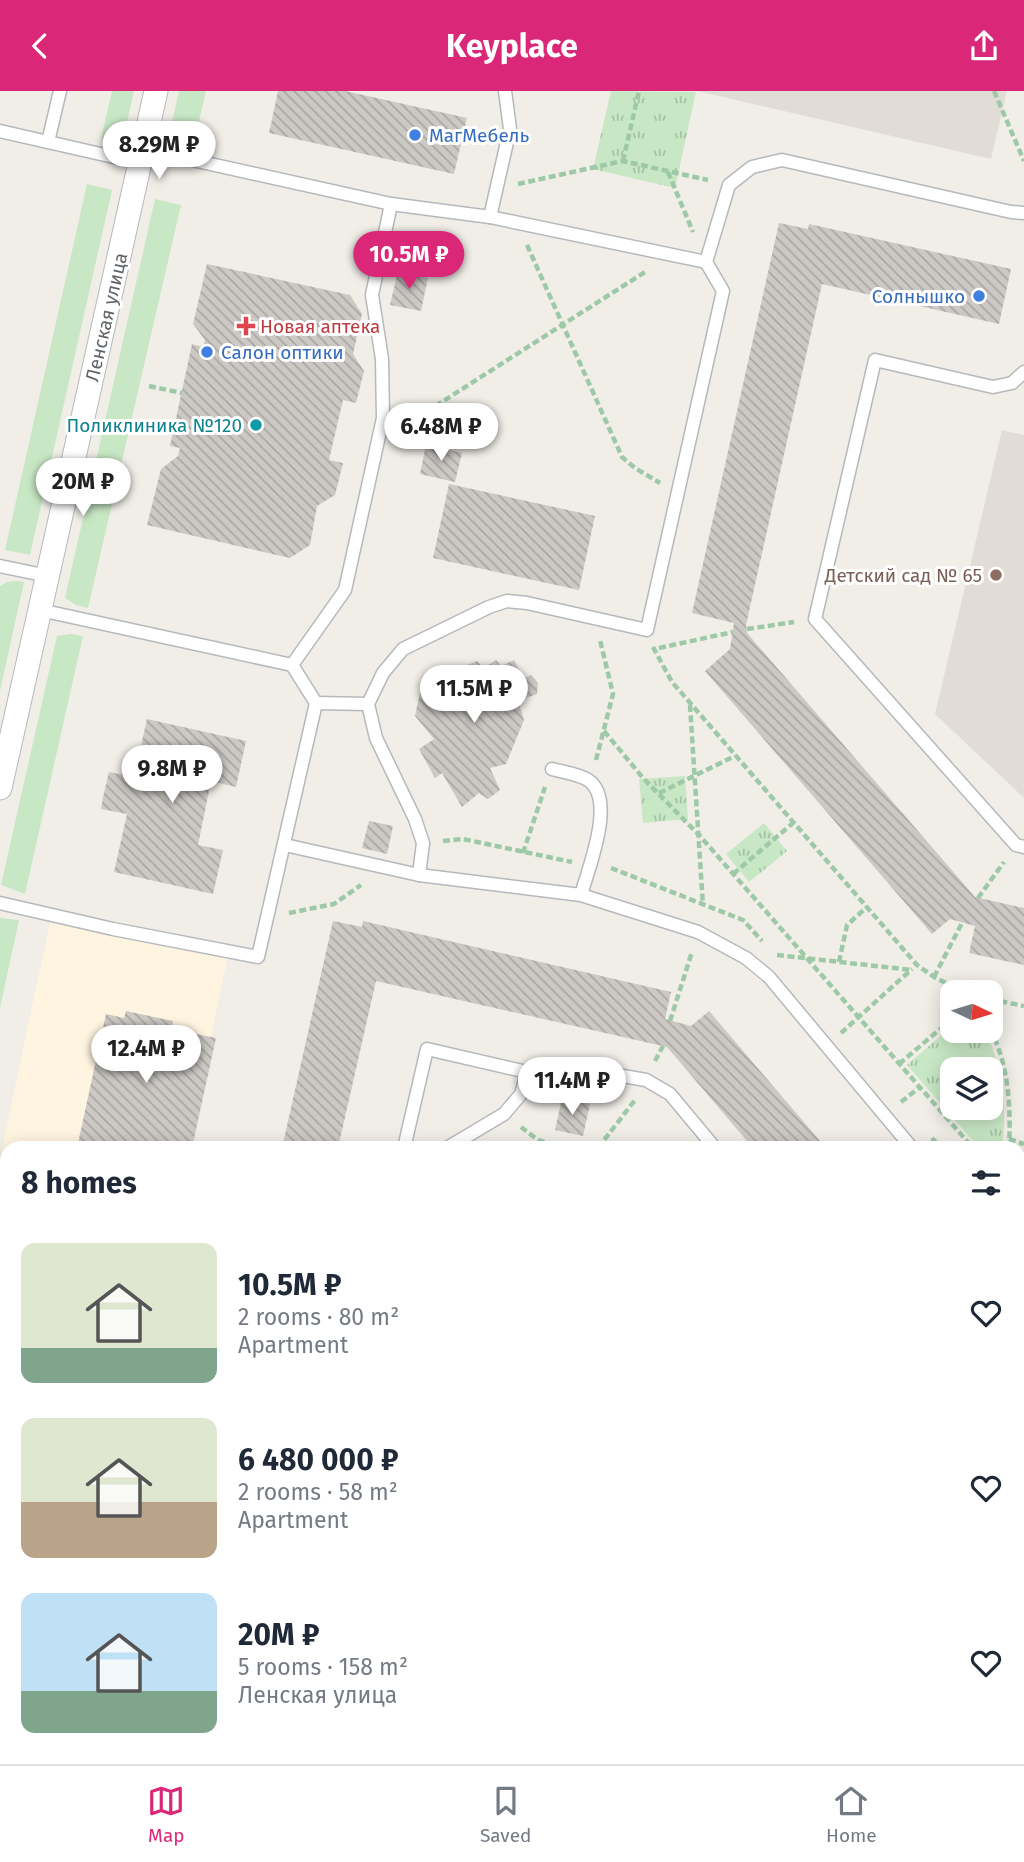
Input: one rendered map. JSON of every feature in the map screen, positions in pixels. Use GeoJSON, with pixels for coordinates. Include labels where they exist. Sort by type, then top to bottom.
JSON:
{"type":"FeatureCollection","features":[{"type":"Feature","properties":{"kind":"street","name":"Ленская улица"},"geometry":{"type":"LineString","coordinates":[[0,788],[156,91]]}},
{"type":"Feature","properties":{"kind":"lane"},"geometry":{"type":"LineString","coordinates":[[48,142],[60,91]]}},
{"type":"Feature","properties":{"kind":"lane"},"geometry":{"type":"LineString","coordinates":[[490,217],[510,129],[505,91]]}},
{"type":"Feature","properties":{"kind":"lane"},"geometry":{"type":"LineString","coordinates":[[0,131],[391,204],[490,217],[706,262]]}},
{"type":"Feature","properties":{"kind":"lane"},"geometry":{"type":"LineString","coordinates":[[419,875],[422,843],[415,819],[376,738],[368,704],[383,673],[403,649],[507,601],[647,630],[723,291],[706,262],[729,185],[752,167],[782,160],[1024,213]]}},
{"type":"Feature","properties":{"kind":"lane"},"geometry":{"type":"LineString","coordinates":[[292,665],[345,590],[383,418],[382,359],[372,295],[391,204]]}},
{"type":"Feature","properties":{"kind":"lane"},"geometry":{"type":"LineString","coordinates":[[1020,846],[815,619],[875,360],[993,387],[1012,383],[1024,372]]}},
{"type":"Feature","properties":{"kind":"lane"},"geometry":{"type":"LineString","coordinates":[[0,566],[48,576]]}},
{"type":"Feature","properties":{"kind":"lane"},"geometry":{"type":"LineString","coordinates":[[0,903],[113,929],[258,957],[316,703],[292,665],[40,610]]}},
{"type":"Feature","properties":{"kind":"lane"},"geometry":{"type":"LineString","coordinates":[[316,703],[368,704]]}},
{"type":"Feature","properties":{"kind":"lane"},"geometry":{"type":"LineString","coordinates":[[552,769],[590,781],[600,797],[601,821],[581,895]]}},
{"type":"Feature","properties":{"kind":"lane"},"geometry":{"type":"LineString","coordinates":[[285,845],[419,875],[581,895],[698,932],[746,958],[769,977],[906,1141]]}},
{"type":"Feature","properties":{"kind":"lane"},"geometry":{"type":"LineString","coordinates":[[406,1141],[427,1049],[566,1081],[600,1072],[646,1080],[670,1094],[709,1141]]}},
{"type":"Feature","properties":{"kind":"lane"},"geometry":{"type":"LineString","coordinates":[[459,1141],[504,1114],[521,1094],[527,1073]]}},
{"type":"Feature","properties":{"kind":"path"},"geometry":{"type":"LineString","coordinates":[[623,161],[639,91]]}},
{"type":"Feature","properties":{"kind":"path"},"geometry":{"type":"LineString","coordinates":[[994,91],[1024,161]]}},
{"type":"Feature","properties":{"kind":"path"},"geometry":{"type":"LineString","coordinates":[[497,188],[623,161],[729,185]]}},
{"type":"Feature","properties":{"kind":"path"},"geometry":{"type":"LineString","coordinates":[[668,171],[706,262]]}},
{"type":"Feature","properties":{"kind":"path"},"geometry":{"type":"LineString","coordinates":[[511,221],[531,251],[622,457],[635,468],[678,493]]}},
{"type":"Feature","properties":{"kind":"path"},"geometry":{"type":"LineString","coordinates":[[409,423],[637,279],[668,254]]}},
{"type":"Feature","properties":{"kind":"path"},"geometry":{"type":"LineString","coordinates":[[149,386],[182,393]]}},
{"type":"Feature","properties":{"kind":"path"},"geometry":{"type":"LineString","coordinates":[[747,629],[815,619]]}},
{"type":"Feature","properties":{"kind":"path"},"geometry":{"type":"LineString","coordinates":[[590,781],[613,694],[600,642],[604,620]]}},
{"type":"Feature","properties":{"kind":"path"},"geometry":{"type":"LineString","coordinates":[[647,630],[672,682],[690,704],[917,965],[940,980]]}},
{"type":"Feature","properties":{"kind":"path"},"geometry":{"type":"LineString","coordinates":[[654,649],[733,632]]}},
{"type":"Feature","properties":{"kind":"path"},"geometry":{"type":"LineString","coordinates":[[670,1021],[704,904],[690,704]]}},
{"type":"Feature","properties":{"kind":"path"},"geometry":{"type":"LineString","coordinates":[[604,731],[644,779],[700,836],[967,1141]]}},
{"type":"Feature","properties":{"kind":"path"},"geometry":{"type":"LineString","coordinates":[[659,793],[735,756]]}},
{"type":"Feature","properties":{"kind":"path"},"geometry":{"type":"LineString","coordinates":[[523,853],[552,769]]}},
{"type":"Feature","properties":{"kind":"path"},"geometry":{"type":"LineString","coordinates":[[733,874],[793,823]]}},
{"type":"Feature","properties":{"kind":"path"},"geometry":{"type":"LineString","coordinates":[[978,898],[1020,846]]}},
{"type":"Feature","properties":{"kind":"path"},"geometry":{"type":"LineString","coordinates":[[268,918],[334,904],[385,867]]}},
{"type":"Feature","properties":{"kind":"path"},"geometry":{"type":"LineString","coordinates":[[839,962],[847,925],[867,907]]}},
{"type":"Feature","properties":{"kind":"path"},"geometry":{"type":"LineString","coordinates":[[934,977],[962,923]]}},
{"type":"Feature","properties":{"kind":"path"},"geometry":{"type":"LineString","coordinates":[[746,958],[774,955],[912,970]]}},
{"type":"Feature","properties":{"kind":"path"},"geometry":{"type":"LineString","coordinates":[[827,1045],[917,965]]}},
{"type":"Feature","properties":{"kind":"path"},"geometry":{"type":"LineString","coordinates":[[1003,1002],[1024,1006]]}},
{"type":"Feature","properties":{"kind":"path"},"geometry":{"type":"LineString","coordinates":[[899,1064],[940,1029]]}},
{"type":"Feature","properties":{"kind":"path"},"geometry":{"type":"LineString","coordinates":[[995,1043],[1004,1067],[1009,1096],[1009,1139],[1015,1141]]}},
{"type":"Feature","properties":{"kind":"path"},"geometry":{"type":"LineString","coordinates":[[603,1141],[634,1101],[646,1080]]}},
{"type":"Feature","properties":{"kind":"path"},"geometry":{"type":"LineString","coordinates":[[504,1114],[541,1141]]}},
{"type":"Feature","properties":{"kind":"shaded area"},"geometry":{"type":"Polygon","coordinates":[[[697,91],[1007,91],[991,159],[697,91]]]}},
{"type":"Feature","properties":{"kind":"shaded area","name":"Детский сад № 65"},"geometry":{"type":"Polygon","coordinates":[[[1002,430],[1024,435],[1024,798],[935,714],[1002,430]]]}},
{"type":"Feature","properties":{"kind":"shaded area"},"geometry":{"type":"Polygon","coordinates":[[[53,908],[230,947],[188,1141],[4,1141],[53,908]]]}},
{"type":"Feature","properties":{"kind":"green space"},"geometry":{"type":"Polygon","coordinates":[[[112,91],[134,91],[122,144],[101,139],[112,91]]]}},
{"type":"Feature","properties":{"kind":"green space"},"geometry":{"type":"Polygon","coordinates":[[[179,91],[206,91],[193,147],[168,141],[179,91]]]}},
{"type":"Feature","properties":{"kind":"green space"},"geometry":{"type":"Polygon","coordinates":[[[611,91],[696,92],[675,188],[593,169],[611,91]]]}},
{"type":"Feature","properties":{"kind":"green space"},"geometry":{"type":"Polygon","coordinates":[[[87,184],[112,190],[30,555],[5,550],[87,184]]]}},
{"type":"Feature","properties":{"kind":"green space"},"geometry":{"type":"Polygon","coordinates":[[[155,199],[181,205],[88,608],[65,598],[155,199]]]}},
{"type":"Feature","properties":{"kind":"green space"},"geometry":{"type":"Polygon","coordinates":[[[15,581],[24,582],[0,691],[0,586],[15,581]]]}},
{"type":"Feature","properties":{"kind":"green space"},"geometry":{"type":"Polygon","coordinates":[[[57,636],[83,636],[25,894],[1,885],[57,636]]]}},
{"type":"Feature","properties":{"kind":"green space"},"geometry":{"type":"Polygon","coordinates":[[[685,776],[688,819],[643,823],[639,779],[685,776]]]}},
{"type":"Feature","properties":{"kind":"green space"},"geometry":{"type":"Polygon","coordinates":[[[764,823],[787,851],[749,882],[726,854],[764,823]]]}},
{"type":"Feature","properties":{"kind":"green space"},"geometry":{"type":"Polygon","coordinates":[[[0,918],[19,920],[0,1008],[0,918]]]}},
{"type":"Feature","properties":{"kind":"green space"},"geometry":{"type":"Polygon","coordinates":[[[940,1036],[940,1043],[990,1043],[995,1057],[940,1057],[940,1103],[907,1065],[940,1036]]]}},
{"type":"Feature","properties":{"kind":"green space"},"geometry":{"type":"Polygon","coordinates":[[[1003,1103],[1004,1133],[1003,1141],[973,1141],[955,1120],[1003,1120],[1003,1103]]]}},
{"type":"Feature","properties":{"kind":"building"},"geometry":{"type":"Polygon","coordinates":[[[278,91],[345,91],[467,118],[454,174],[269,133],[278,91]]]}},
{"type":"Feature","properties":{"kind":"building"},"geometry":{"type":"Polygon","coordinates":[[[779,223],[808,229],[809,224],[1011,269],[999,324],[822,284],[746,625],[747,633],[975,897],[1024,908],[1024,965],[969,953],[975,926],[950,919],[932,934],[705,671],[730,649],[734,623],[692,613],[779,223]]]}},
{"type":"Feature","properties":{"kind":"building","name":"Поликлиника №120"},"geometry":{"type":"Polygon","coordinates":[[[207,264],[350,295],[362,314],[353,354],[364,371],[356,403],[343,400],[329,460],[343,463],[335,495],[317,506],[310,545],[290,558],[147,525],[161,469],[178,456],[180,448],[170,446],[192,344],[203,347],[205,340],[193,324],[207,264]]]}},
{"type":"Feature","properties":{"kind":"building"},"geometry":{"type":"Polygon","coordinates":[[[398,271],[428,278],[421,311],[390,305],[398,271]]]}},
{"type":"Feature","properties":{"kind":"building"},"geometry":{"type":"Polygon","coordinates":[[[426,445],[462,453],[455,482],[420,474],[426,445]]]}},
{"type":"Feature","properties":{"kind":"building"},"geometry":{"type":"Polygon","coordinates":[[[449,484],[595,516],[579,590],[433,558],[449,484]]]}},
{"type":"Feature","properties":{"kind":"building"},"geometry":{"type":"Polygon","coordinates":[[[496,660],[501,666],[514,660],[524,678],[531,675],[538,683],[537,694],[518,701],[524,720],[506,764],[490,768],[500,790],[488,799],[479,793],[462,807],[442,773],[435,778],[419,749],[434,739],[415,716],[420,693],[449,683],[446,674],[477,661],[484,668],[496,660]]]}},
{"type":"Feature","properties":{"kind":"building"},"geometry":{"type":"Polygon","coordinates":[[[147,719],[246,741],[236,787],[211,781],[198,845],[223,850],[213,894],[114,872],[127,814],[101,809],[103,797],[109,772],[134,777],[147,719]]]}},
{"type":"Feature","properties":{"kind":"building"},"geometry":{"type":"Polygon","coordinates":[[[369,821],[393,826],[387,854],[362,848],[369,821]]]}},
{"type":"Feature","properties":{"kind":"building"},"geometry":{"type":"Polygon","coordinates":[[[333,921],[362,927],[363,921],[671,992],[665,1019],[691,1026],[709,1011],[820,1141],[747,1141],[667,1047],[376,981],[340,1141],[284,1141],[333,921]]]}},
{"type":"Feature","properties":{"kind":"building"},"geometry":{"type":"Polygon","coordinates":[[[126,1011],[173,1021],[172,1029],[216,1038],[194,1141],[79,1141],[106,1014],[124,1018],[126,1011]]]}},
{"type":"Feature","properties":{"kind":"building"},"geometry":{"type":"Polygon","coordinates":[[[562,1098],[590,1104],[583,1136],[555,1130],[562,1098]]]}},
{"type":"Feature","properties":{"kind":"place","name":"МагМебель"},"geometry":{"type":"Point","coordinates":[415,135]}},
{"type":"Feature","properties":{"kind":"place","name":"Солнышко"},"geometry":{"type":"Point","coordinates":[979,296]}},
{"type":"Feature","properties":{"kind":"place","name":"Новая аптека"},"geometry":{"type":"Point","coordinates":[246,326]}},
{"type":"Feature","properties":{"kind":"place","name":"Салон оптики"},"geometry":{"type":"Point","coordinates":[207,352]}},
{"type":"Feature","properties":{"kind":"place","name":"Поликлиника №120"},"geometry":{"type":"Point","coordinates":[256,425]}},
{"type":"Feature","properties":{"kind":"place","name":"Детский сад № 65"},"geometry":{"type":"Point","coordinates":[996,575]}}]}
